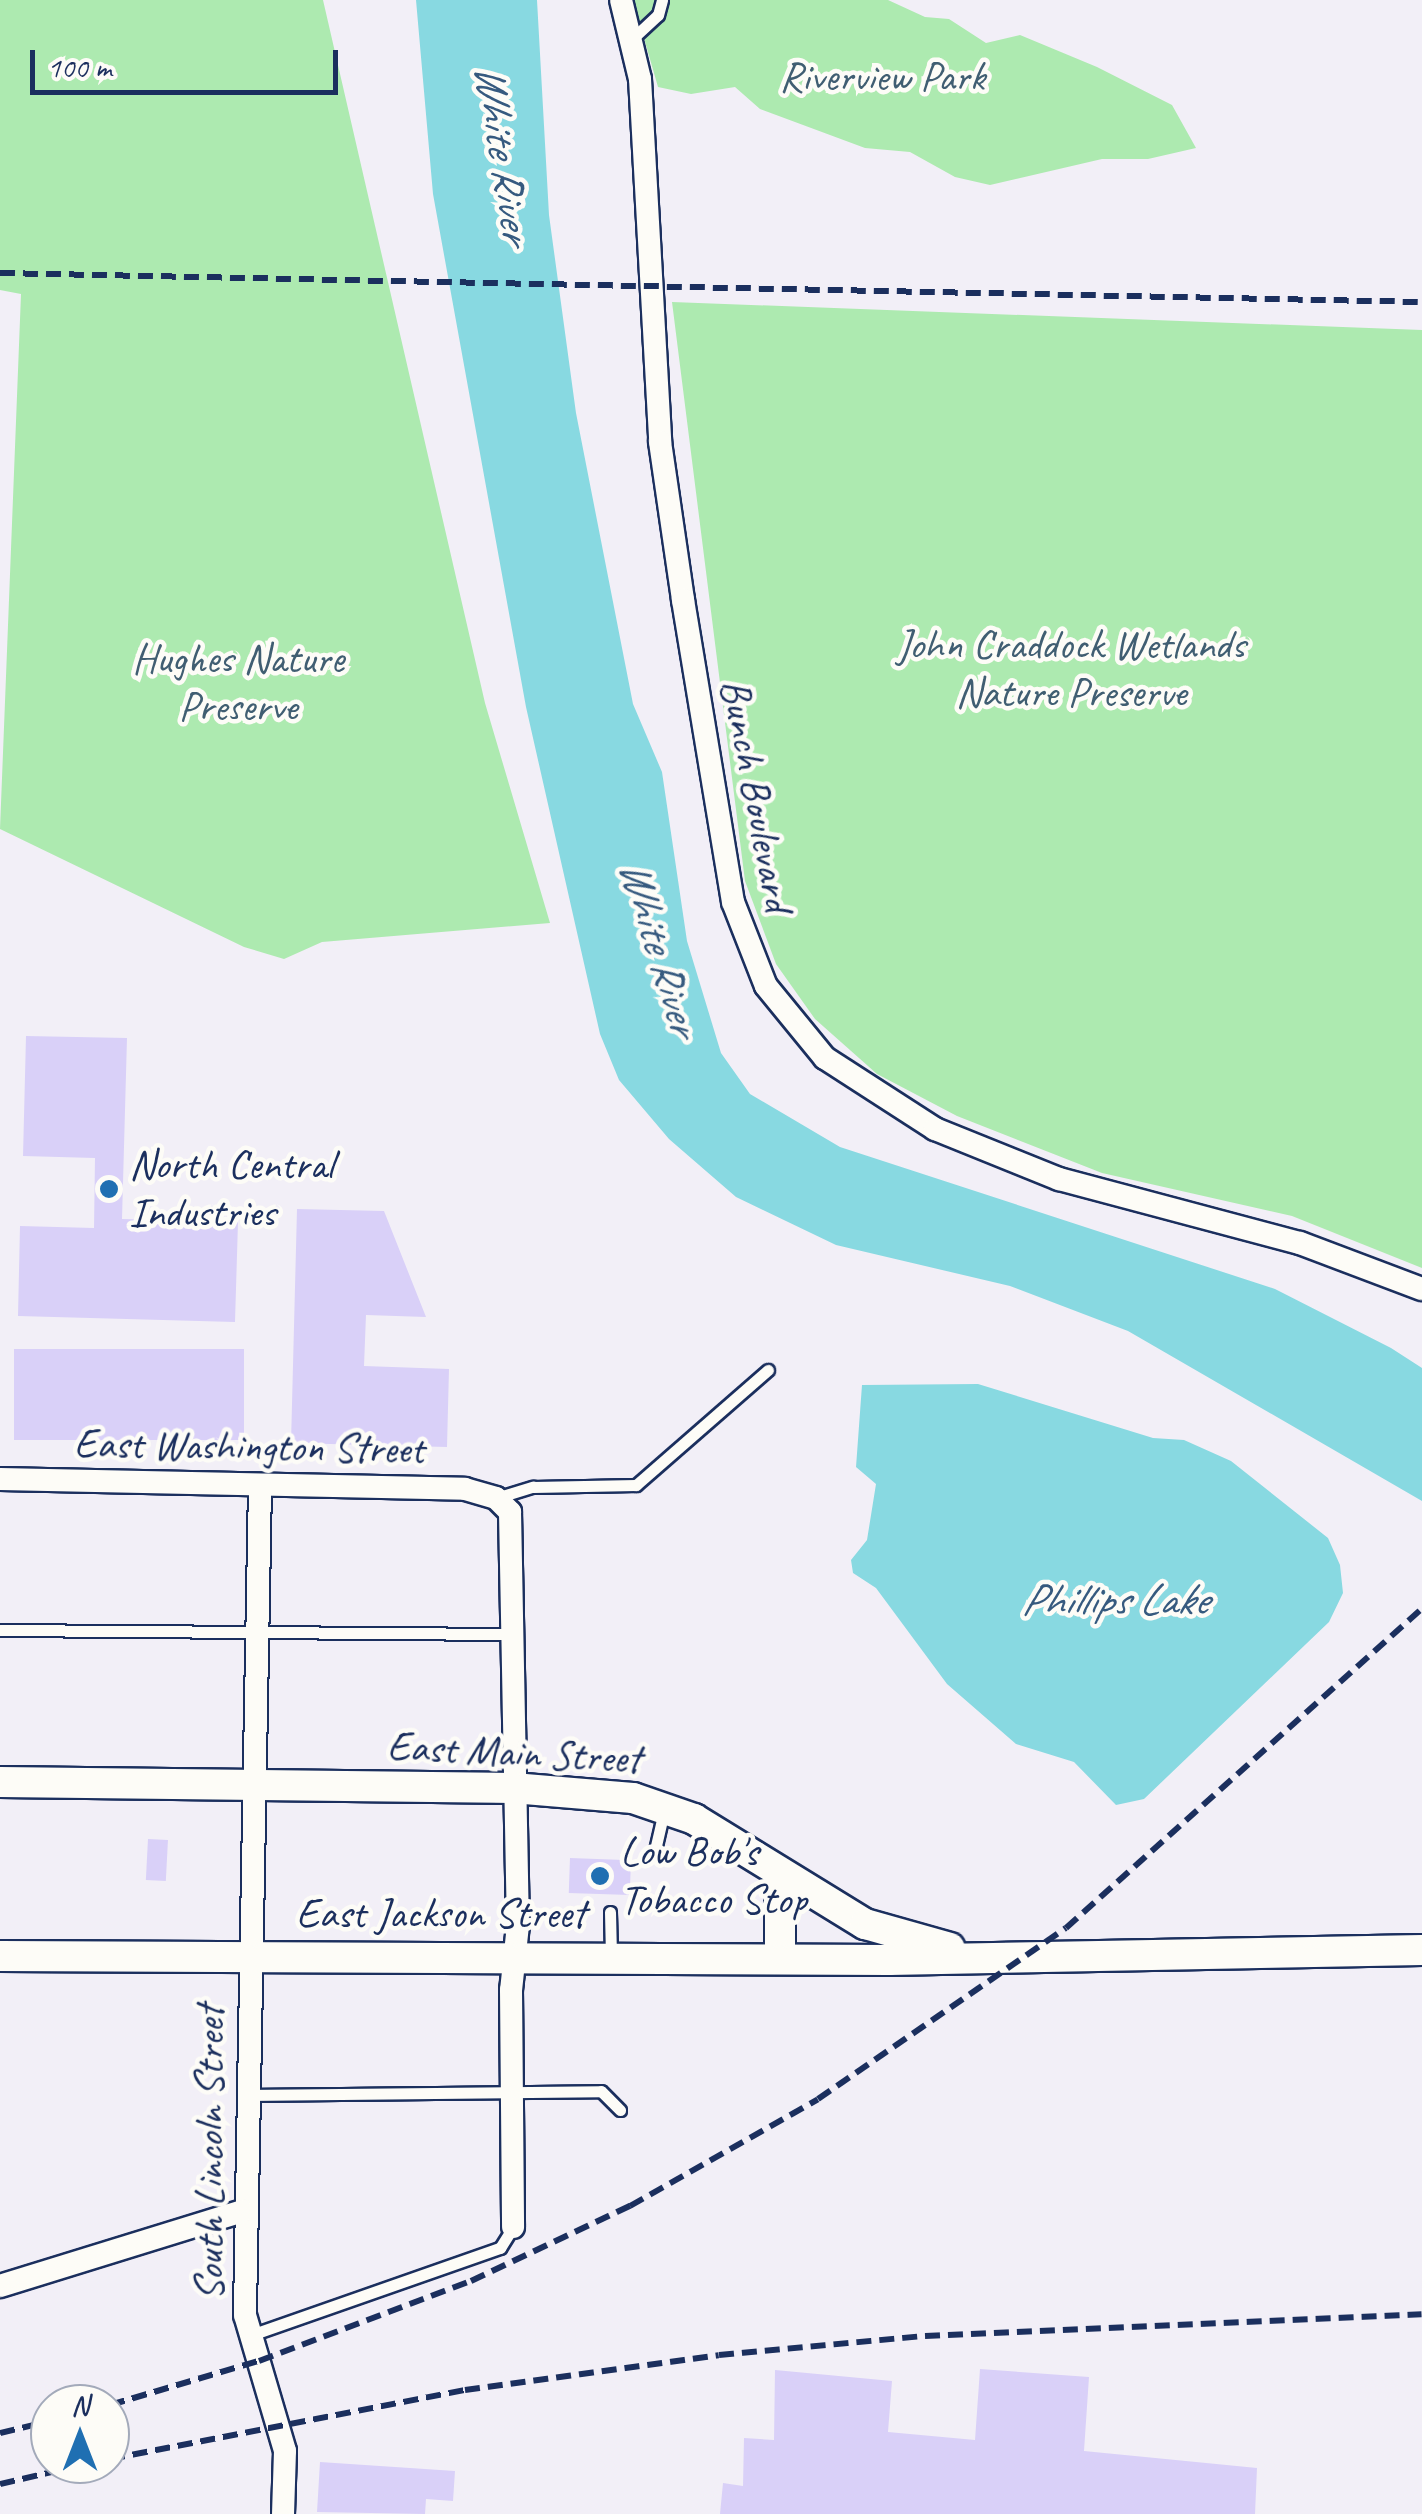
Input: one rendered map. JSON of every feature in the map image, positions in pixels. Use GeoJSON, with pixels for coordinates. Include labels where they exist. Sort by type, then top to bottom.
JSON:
{"type":"FeatureCollection","features":[{"type":"Feature","properties":{"kind":"main road","name":"East Main Street"},"geometry":{"type":"LineString","coordinates":[[0,1782],[513,1788],[665,1807],[865,1924],[986,1956]]}},
{"type":"Feature","properties":{"kind":"main road"},"geometry":{"type":"LineString","coordinates":[[780,1874],[780,1959]]}},
{"type":"Feature","properties":{"kind":"main road","name":"East Jackson Street"},"geometry":{"type":"LineString","coordinates":[[0,1956],[780,1959],[1422,1950]]}},
{"type":"Feature","properties":{"kind":"street","name":"Bunch Boulevard"},"geometry":{"type":"LineString","coordinates":[[621,0],[632,39],[642,116],[660,442],[680,581],[733,902],[774,997],[825,1058],[935,1129],[1060,1180],[1300,1243],[1422,1289]]}},
{"type":"Feature","properties":{"kind":"street","name":"East Washington Street"},"geometry":{"type":"LineString","coordinates":[[0,1479],[465,1489],[496,1498]]}},
{"type":"Feature","properties":{"kind":"street","name":"South Lincoln Street"},"geometry":{"type":"LineString","coordinates":[[260,1485],[243,2211],[251,2335],[284,2451],[283,2514]]}},
{"type":"Feature","properties":{"kind":"street"},"geometry":{"type":"LineString","coordinates":[[496,1498],[513,1521],[514,2227]]}},
{"type":"Feature","properties":{"kind":"street"},"geometry":{"type":"LineString","coordinates":[[0,2286],[243,2211]]}},
{"type":"Feature","properties":{"kind":"lane"},"geometry":{"type":"LineString","coordinates":[[632,39],[658,15],[662,0]]}},
{"type":"Feature","properties":{"kind":"lane"},"geometry":{"type":"LineString","coordinates":[[496,1498],[533,1487],[636,1486],[768,1370]]}},
{"type":"Feature","properties":{"kind":"lane"},"geometry":{"type":"LineString","coordinates":[[0,1630],[515,1634]]}},
{"type":"Feature","properties":{"kind":"lane"},"geometry":{"type":"LineString","coordinates":[[655,1850],[665,1807]]}},
{"type":"Feature","properties":{"kind":"lane"},"geometry":{"type":"LineString","coordinates":[[610,1912],[611,1958]]}},
{"type":"Feature","properties":{"kind":"lane"},"geometry":{"type":"LineString","coordinates":[[246,2094],[602,2092],[620,2110]]}},
{"type":"Feature","properties":{"kind":"lane"},"geometry":{"type":"LineString","coordinates":[[251,2335],[500,2248],[514,2227]]}},
{"type":"Feature","properties":{"kind":"green space","name":"Hughes Nature Preserve"},"geometry":{"type":"Polygon","coordinates":[[[0,0],[323,0],[485,703],[550,923],[322,942],[284,959],[244,947],[0,829],[21,294],[0,290],[0,0]]]}},
{"type":"Feature","properties":{"kind":"green space","name":"Riverview Park"},"geometry":{"type":"Polygon","coordinates":[[[633,0],[888,0],[925,17],[949,19],[986,43],[1020,35],[1097,67],[1172,105],[1196,148],[1148,159],[1102,159],[990,185],[955,177],[910,152],[865,148],[760,109],[735,87],[691,94],[658,87],[633,0]]]}},
{"type":"Feature","properties":{"kind":"green space","name":"John Craddock Wetlands Nature Preserve"},"geometry":{"type":"Polygon","coordinates":[[[672,302],[1422,330],[1422,1268],[1292,1216],[1102,1173],[957,1116],[877,1074],[815,1019],[776,964],[745,881],[672,302]]]}},
{"type":"Feature","properties":{"kind":"water","name":"White River"},"geometry":{"type":"Polygon","coordinates":[[[416,0],[537,0],[549,215],[576,413],[633,704],[662,772],[687,941],[721,1053],[750,1094],[840,1147],[1275,1289],[1391,1348],[1422,1368],[1422,1501],[1128,1331],[1010,1286],[836,1245],[736,1197],[669,1139],[619,1080],[600,1034],[526,707],[433,194],[416,0]]]}},
{"type":"Feature","properties":{"kind":"water","name":"Phillips Lake"},"geometry":{"type":"Polygon","coordinates":[[[978,1384],[1153,1438],[1184,1440],[1231,1461],[1328,1538],[1340,1565],[1343,1593],[1329,1622],[1144,1799],[1116,1805],[1074,1762],[1016,1744],[947,1684],[876,1588],[853,1573],[851,1560],[867,1540],[876,1484],[856,1467],[862,1385],[978,1384]]]}},
{"type":"Feature","properties":{"kind":"building","name":"North Central Industries"},"geometry":{"type":"Polygon","coordinates":[[[26,1036],[127,1038],[122,1219],[238,1222],[235,1322],[18,1316],[20,1226],[94,1228],[95,1158],[23,1156],[26,1036]]]}},
{"type":"Feature","properties":{"kind":"building","name":"North Central Industries"},"geometry":{"type":"Polygon","coordinates":[[[297,1209],[384,1211],[426,1317],[366,1315],[364,1366],[449,1369],[447,1447],[291,1443],[297,1209]]]}},
{"type":"Feature","properties":{"kind":"building","name":"North Central Industries"},"geometry":{"type":"Polygon","coordinates":[[[14,1349],[244,1349],[244,1440],[14,1440],[14,1349]]]}},
{"type":"Feature","properties":{"kind":"building"},"geometry":{"type":"Polygon","coordinates":[[[148,1839],[168,1840],[166,1881],[146,1880],[148,1839]]]}},
{"type":"Feature","properties":{"kind":"building","name":"Low Bob's Tobacco Stop"},"geometry":{"type":"Polygon","coordinates":[[[570,1858],[631,1860],[630,1895],[569,1893],[570,1858]]]}},
{"type":"Feature","properties":{"kind":"building"},"geometry":{"type":"Polygon","coordinates":[[[980,2369],[1089,2377],[1084,2451],[1257,2468],[1255,2514],[720,2514],[723,2483],[743,2486],[744,2438],[774,2440],[775,2370],[892,2381],[888,2432],[975,2440],[980,2369]]]}},
{"type":"Feature","properties":{"kind":"building"},"geometry":{"type":"Polygon","coordinates":[[[320,2462],[455,2471],[453,2501],[426,2499],[425,2514],[317,2512],[320,2462]]]}},
{"type":"Feature","properties":{"kind":"railway"},"geometry":{"type":"LineString","coordinates":[[0,273],[1422,302]]}},
{"type":"Feature","properties":{"kind":"railway"},"geometry":{"type":"LineString","coordinates":[[130,2399],[259,2361],[471,2281],[630,2206],[818,2099],[1066,1928],[1422,1609]]}},
{"type":"Feature","properties":{"kind":"railway"},"geometry":{"type":"LineString","coordinates":[[130,2455],[465,2390],[719,2355],[925,2336],[1422,2314]]}},
{"type":"Feature","properties":{"kind":"railway"},"geometry":{"type":"LineString","coordinates":[[0,2433],[30,2426]]}},
{"type":"Feature","properties":{"kind":"railway"},"geometry":{"type":"LineString","coordinates":[[0,2484],[30,2477]]}},
{"type":"Feature","properties":{"kind":"place","name":"North Central Industries"},"geometry":{"type":"Point","coordinates":[109,1189]}},
{"type":"Feature","properties":{"kind":"place","name":"Low Bob's Tobacco Stop"},"geometry":{"type":"Point","coordinates":[600,1876]}}]}
